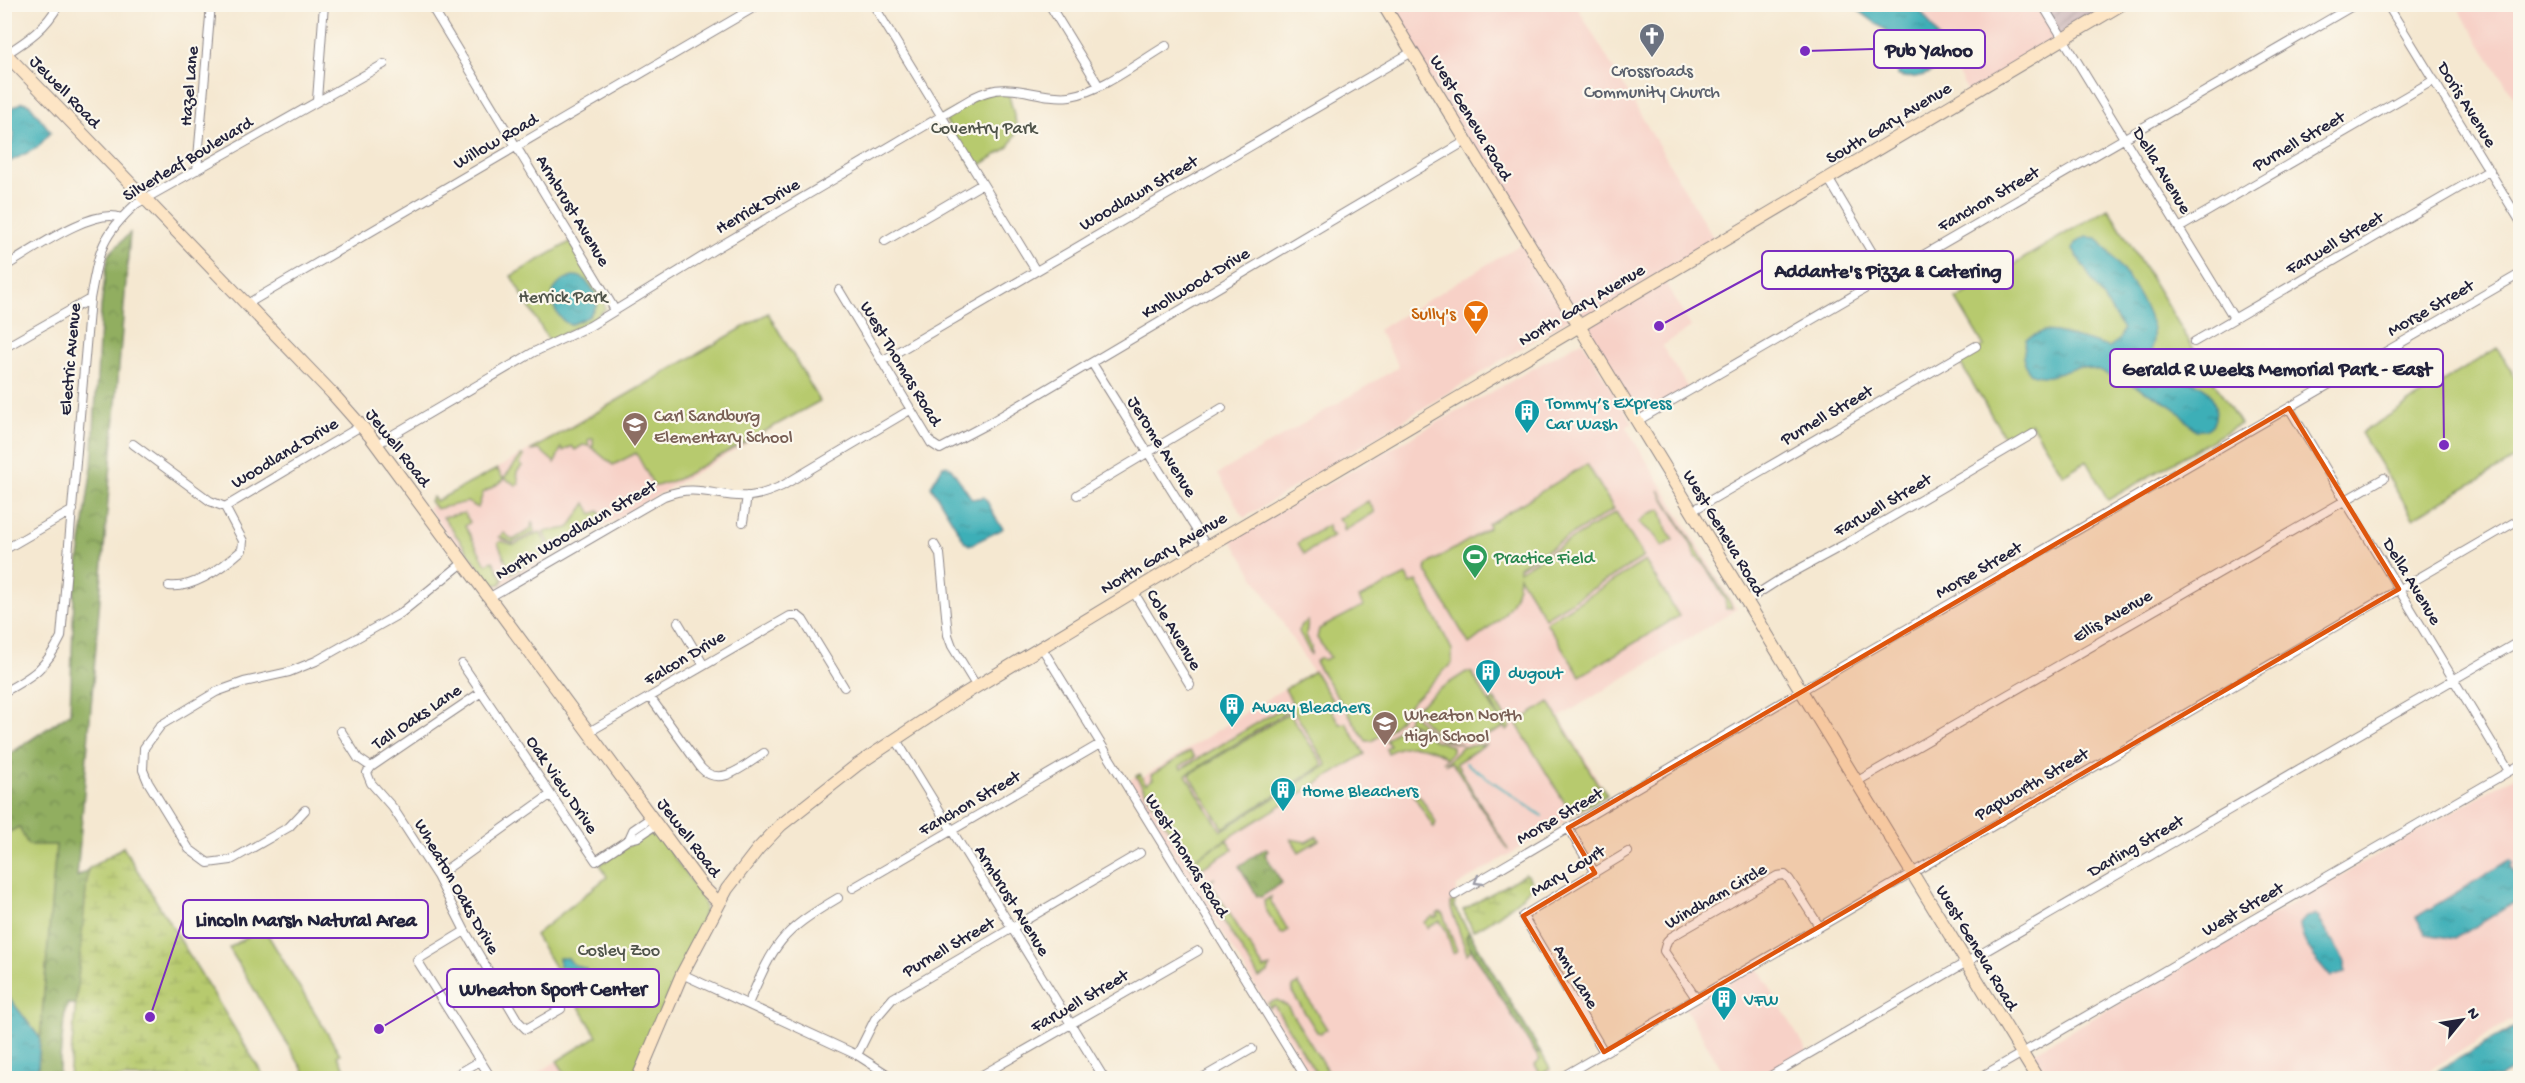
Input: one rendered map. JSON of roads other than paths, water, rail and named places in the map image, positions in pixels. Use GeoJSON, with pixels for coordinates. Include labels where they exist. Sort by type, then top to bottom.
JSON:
{"type":"FeatureCollection","features":[{"type":"Feature","properties":{"kind":"street"},"geometry":{"type":"LineString","coordinates":[[5,53],[39,32],[50,20],[59,4]]}},
{"type":"Feature","properties":{"kind":"street","name":"Hazel Lane"},"geometry":{"type":"LineString","coordinates":[[197,170],[211,4]]}},
{"type":"Feature","properties":{"kind":"street"},"geometry":{"type":"LineString","coordinates":[[317,100],[324,4]]}},
{"type":"Feature","properties":{"kind":"street","name":"Armbrust Avenue"},"geometry":{"type":"LineString","coordinates":[[430,4],[615,310]]}},
{"type":"Feature","properties":{"kind":"street","name":"Willow Road"},"geometry":{"type":"LineString","coordinates":[[247,304],[760,4]]}},
{"type":"Feature","properties":{"kind":"street"},"geometry":{"type":"LineString","coordinates":[[873,4],[1036,271]]}},
{"type":"Feature","properties":{"kind":"street"},"geometry":{"type":"LineString","coordinates":[[1049,4],[1099,86]]}},
{"type":"Feature","properties":{"kind":"street","name":"West Geneva Road"},"geometry":{"type":"LineString","coordinates":[[1383,4],[2037,1078]]}},
{"type":"Feature","properties":{"kind":"street","name":"Della Avenue"},"geometry":{"type":"LineString","coordinates":[[2042,4],[2234,318]]}},
{"type":"Feature","properties":{"kind":"street","name":"South Gary Avenue"},"geometry":{"type":"LineString","coordinates":[[1828,178],[2122,4]]}},
{"type":"Feature","properties":{"kind":"street","name":"Fanchon Street"},"geometry":{"type":"LineString","coordinates":[[1637,421],[2356,4]]}},
{"type":"Feature","properties":{"kind":"street","name":"Doris Avenue"},"geometry":{"type":"LineString","coordinates":[[2386,4],[2520,221]]}},
{"type":"Feature","properties":{"kind":"street","name":"Herrick Drive"},"geometry":{"type":"LineString","coordinates":[[377,444],[534,352],[590,326],[715,249],[979,94],[994,89],[1018,89],[1059,96],[1079,94],[1099,86],[1166,46]]}},
{"type":"Feature","properties":{"kind":"street","name":"Woodlawn Street"},"geometry":{"type":"LineString","coordinates":[[882,361],[1412,52]]}},
{"type":"Feature","properties":{"kind":"street","name":"Jewell Road"},"geometry":{"type":"LineString","coordinates":[[5,53],[247,304],[377,444],[702,886],[719,903]]}},
{"type":"Feature","properties":{"kind":"street","name":"Silverleaf Boulevard"},"geometry":{"type":"LineString","coordinates":[[5,265],[90,219],[115,215],[121,218],[145,198],[384,64]]}},
{"type":"Feature","properties":{"kind":"street","name":"Purnell Street"},"geometry":{"type":"LineString","coordinates":[[2179,228],[2434,80]]}},
{"type":"Feature","properties":{"kind":"street","name":"Knollwood Drive"},"geometry":{"type":"LineString","coordinates":[[940,449],[950,446],[1092,363],[1466,141]]}},
{"type":"Feature","properties":{"kind":"street","name":"Farwell Street"},"geometry":{"type":"LineString","coordinates":[[2194,342],[2490,170]]}},
{"type":"Feature","properties":{"kind":"street"},"geometry":{"type":"LineString","coordinates":[[1828,178],[1886,276]]}},
{"type":"Feature","properties":{"kind":"street","name":"North Gary Avenue"},"geometry":{"type":"LineString","coordinates":[[638,1078],[682,974],[719,903],[748,861],[781,825],[895,738],[1133,591],[1828,178]]}},
{"type":"Feature","properties":{"kind":"street"},"geometry":{"type":"LineString","coordinates":[[885,241],[982,184]]}},
{"type":"Feature","properties":{"kind":"street","name":"Electric Avenue"},"geometry":{"type":"LineString","coordinates":[[4,692],[30,677],[46,664],[61,637],[90,299],[102,246],[121,218]]}},
{"type":"Feature","properties":{"kind":"street","name":"Morse Street"},"geometry":{"type":"LineString","coordinates":[[1455,895],[2520,274]]}},
{"type":"Feature","properties":{"kind":"street","name":"West Thomas Road"},"geometry":{"type":"LineString","coordinates":[[839,290],[910,410],[931,443],[940,449]]}},
{"type":"Feature","properties":{"kind":"street"},"geometry":{"type":"LineString","coordinates":[[4,348],[90,299]]}},
{"type":"Feature","properties":{"kind":"street","name":"Purnell Street"},"geometry":{"type":"LineString","coordinates":[[1692,511],[1977,346]]}},
{"type":"Feature","properties":{"kind":"street","name":"Jerome Avenue"},"geometry":{"type":"LineString","coordinates":[[1092,363],[1207,547]]}},
{"type":"Feature","properties":{"kind":"street"},"geometry":{"type":"LineString","coordinates":[[1077,495],[1222,408]]}},
{"type":"Feature","properties":{"kind":"street","name":"Della Avenue"},"geometry":{"type":"LineString","coordinates":[[2289,408],[2509,771]]}},
{"type":"Feature","properties":{"kind":"street","name":"North Woodlawn Street"},"geometry":{"type":"LineString","coordinates":[[490,597],[664,496],[694,489],[747,496],[765,493],[782,486],[910,410]]}},
{"type":"Feature","properties":{"kind":"street","name":"Woodland Drive"},"geometry":{"type":"LineString","coordinates":[[225,507],[361,426]]}},
{"type":"Feature","properties":{"kind":"street","name":"Farwell Street"},"geometry":{"type":"LineString","coordinates":[[1746,601],[2033,434]]}},
{"type":"Feature","properties":{"kind":"street"},"geometry":{"type":"LineString","coordinates":[[132,444],[210,501],[225,507],[243,541],[242,550],[191,584],[181,587],[169,586]]}},
{"type":"Feature","properties":{"kind":"street","name":"Ellis Avenue"},"geometry":{"type":"LineString","coordinates":[[1856,782],[2384,477]]}},
{"type":"Feature","properties":{"kind":"street"},"geometry":{"type":"LineString","coordinates":[[743,522],[747,496]]}},
{"type":"Feature","properties":{"kind":"street"},"geometry":{"type":"LineString","coordinates":[[4,550],[73,510]]}},
{"type":"Feature","properties":{"kind":"street","name":"Papworth Street"},"geometry":{"type":"LineString","coordinates":[[1560,1078],[2520,519]]}},
{"type":"Feature","properties":{"kind":"street"},"geometry":{"type":"LineString","coordinates":[[934,544],[940,554],[948,635],[952,646],[977,687]]}},
{"type":"Feature","properties":{"kind":"street"},"geometry":{"type":"LineString","coordinates":[[305,810],[295,822],[231,860],[208,863],[189,849],[148,782],[143,770],[144,748],[150,736],[160,725],[206,698],[231,686],[302,667],[400,613],[464,562]]}},
{"type":"Feature","properties":{"kind":"street","name":"Cole Avenue"},"geometry":{"type":"LineString","coordinates":[[1133,591],[1190,685]]}},
{"type":"Feature","properties":{"kind":"street","name":"Falcon Drive"},"geometry":{"type":"LineString","coordinates":[[589,732],[785,617],[798,616],[807,625],[844,687]]}},
{"type":"Feature","properties":{"kind":"street"},"geometry":{"type":"LineString","coordinates":[[678,622],[703,664]]}},
{"type":"Feature","properties":{"kind":"street","name":"Darling Street"},"geometry":{"type":"LineString","coordinates":[[1767,1078],[1782,1075],[1966,962],[2520,641]]}},
{"type":"Feature","properties":{"kind":"street","name":"West Thomas Road"},"geometry":{"type":"LineString","coordinates":[[1042,648],[1306,1078]]}},
{"type":"Feature","properties":{"kind":"street","name":"Oak View Drive"},"geometry":{"type":"LineString","coordinates":[[462,664],[596,861],[629,839],[638,837],[654,820]]}},
{"type":"Feature","properties":{"kind":"street","name":"Tall Oaks Lane"},"geometry":{"type":"LineString","coordinates":[[371,767],[422,730],[480,693]]}},
{"type":"Feature","properties":{"kind":"street"},"geometry":{"type":"LineString","coordinates":[[650,697],[701,768],[710,776],[718,778],[726,775],[764,753]]}},
{"type":"Feature","properties":{"kind":"street","name":"Wheaton Oaks Drive"},"geometry":{"type":"LineString","coordinates":[[341,731],[358,758],[371,767],[368,774],[371,783],[393,808],[437,876],[465,931],[522,1027],[526,1029],[561,1009]]}},
{"type":"Feature","properties":{"kind":"street","name":"Armbrust Avenue"},"geometry":{"type":"LineString","coordinates":[[895,738],[1104,1078]]}},
{"type":"Feature","properties":{"kind":"street","name":"Fanchon Street"},"geometry":{"type":"LineString","coordinates":[[854,888],[1100,744]]}},
{"type":"Feature","properties":{"kind":"street","name":"West Street"},"geometry":{"type":"LineString","coordinates":[[1979,1078],[2520,765]]}},
{"type":"Feature","properties":{"kind":"street"},"geometry":{"type":"LineString","coordinates":[[437,876],[550,795]]}},
{"type":"Feature","properties":{"kind":"street"},"geometry":{"type":"LineString","coordinates":[[1568,828],[1595,873]]}},
{"type":"Feature","properties":{"kind":"street","name":"Purnell Street"},"geometry":{"type":"LineString","coordinates":[[857,1055],[875,1019],[893,998],[1140,852]]}},
{"type":"Feature","properties":{"kind":"street","name":"Mary Court"},"geometry":{"type":"LineString","coordinates":[[1523,916],[1628,852]]}},
{"type":"Feature","properties":{"kind":"street","name":"Windham Circle"},"geometry":{"type":"LineString","coordinates":[[1696,998],[1664,951],[1671,937],[1777,876],[1785,875],[1819,926]]}},
{"type":"Feature","properties":{"kind":"street"},"geometry":{"type":"LineString","coordinates":[[748,1004],[771,952],[778,942],[800,921],[838,898]]}},
{"type":"Feature","properties":{"kind":"street","name":"Amy Lane"},"geometry":{"type":"LineString","coordinates":[[1523,916],[1604,1052]]}},
{"type":"Feature","properties":{"kind":"street"},"geometry":{"type":"LineString","coordinates":[[465,931],[417,960],[490,1078]]}},
{"type":"Feature","properties":{"kind":"street","name":"Farwell Street"},"geometry":{"type":"LineString","coordinates":[[977,1078],[1198,951]]}},
{"type":"Feature","properties":{"kind":"street"},"geometry":{"type":"LineString","coordinates":[[682,974],[857,1055],[893,1078]]}},
{"type":"Feature","properties":{"kind":"street"},"geometry":{"type":"LineString","coordinates":[[1202,1078],[1252,1049]]}},
{"type":"Feature","properties":{"kind":"street"},"geometry":{"type":"LineString","coordinates":[[451,1078],[480,1061]]}},
{"type":"Feature","properties":{"kind":"water"},"geometry":{"type":"Polygon","coordinates":[[[1851,5],[1916,5],[1941,43],[1943,52],[1938,69],[1912,77],[1897,75],[1894,43],[1885,30],[1851,5]]]}},
{"type":"Feature","properties":{"kind":"water"},"geometry":{"type":"Polygon","coordinates":[[[22,102],[29,104],[51,132],[37,148],[5,164],[5,149],[12,143],[13,132],[5,124],[5,112],[22,102]]]}},
{"type":"Feature","properties":{"kind":"water"},"geometry":{"type":"Polygon","coordinates":[[[2086,237],[2097,238],[2121,268],[2142,301],[2152,325],[2151,355],[2158,375],[2193,382],[2209,392],[2216,414],[2210,427],[2196,430],[2169,405],[2129,383],[2099,371],[2078,367],[2050,376],[2029,373],[2023,358],[2026,339],[2044,331],[2056,332],[2109,347],[2119,340],[2123,329],[2073,250],[2075,243],[2086,237]]]}},
{"type":"Feature","properties":{"kind":"water"},"geometry":{"type":"Polygon","coordinates":[[[577,276],[585,280],[592,288],[597,305],[588,317],[570,325],[562,319],[552,300],[555,289],[563,280],[577,276]]]}},
{"type":"Feature","properties":{"kind":"water"},"geometry":{"type":"Polygon","coordinates":[[[947,465],[972,499],[984,497],[1003,528],[1001,530],[969,545],[965,542],[931,486],[943,466],[947,465]]]}},
{"type":"Feature","properties":{"kind":"water"},"geometry":{"type":"Polygon","coordinates":[[[2510,860],[2513,863],[2510,866],[2520,882],[2520,899],[2455,939],[2426,934],[2416,917],[2510,860]]]}},
{"type":"Feature","properties":{"kind":"water"},"geometry":{"type":"Polygon","coordinates":[[[2315,915],[2345,962],[2345,973],[2331,977],[2303,939],[2300,924],[2306,917],[2315,915]]]}},
{"type":"Feature","properties":{"kind":"water"},"geometry":{"type":"Polygon","coordinates":[[[559,958],[568,958],[573,964],[586,969],[589,982],[585,983],[574,969],[560,967],[559,958]]]}},
{"type":"Feature","properties":{"kind":"water"},"geometry":{"type":"Polygon","coordinates":[[[5,992],[40,1038],[37,1078],[5,1078],[5,992]]]}},
{"type":"Feature","properties":{"kind":"water"},"geometry":{"type":"Polygon","coordinates":[[[2515,1027],[2520,1031],[2520,1065],[2498,1078],[2436,1078],[2436,1073],[2440,1069],[2515,1027]]]}},
{"type":"Feature","properties":{"kind":"waterway"},"geometry":{"type":"LineString","coordinates":[[1466,763],[1542,816]]}},
{"type":"Feature","properties":{"kind":"place","name":"Pub Yahoo"},"geometry":{"type":"Point","coordinates":[1805,51]}},
{"type":"Feature","properties":{"kind":"place","name":"Crossroads Community Church"},"geometry":{"type":"Point","coordinates":[1652,59]}},
{"type":"Feature","properties":{"kind":"place","name":"Addante's Pizza & Catering"},"geometry":{"type":"Point","coordinates":[1659,326]}},
{"type":"Feature","properties":{"kind":"place","name":"Sully's"},"geometry":{"type":"Point","coordinates":[1476,336]}},
{"type":"Feature","properties":{"kind":"place","name":"Tommy’s Express Car Wash"},"geometry":{"type":"Point","coordinates":[1527,435]}},
{"type":"Feature","properties":{"kind":"place","name":"Gerald R Weeks Memorial Park - East"},"geometry":{"type":"Point","coordinates":[2444,445]}},
{"type":"Feature","properties":{"kind":"place","name":"Carl Sandburg Elementary School"},"geometry":{"type":"Point","coordinates":[635,448]}},
{"type":"Feature","properties":{"kind":"place","name":"Practice Field"},"geometry":{"type":"Point","coordinates":[1475,580]}},
{"type":"Feature","properties":{"kind":"place","name":"dugout"},"geometry":{"type":"Point","coordinates":[1488,695]}},
{"type":"Feature","properties":{"kind":"place","name":"Away Bleachers"},"geometry":{"type":"Point","coordinates":[1232,729]}},
{"type":"Feature","properties":{"kind":"place","name":"Wheaton North High School"},"geometry":{"type":"Point","coordinates":[1385,747]}},
{"type":"Feature","properties":{"kind":"place","name":"Home Bleachers"},"geometry":{"type":"Point","coordinates":[1283,813]}},
{"type":"Feature","properties":{"kind":"place","name":"Lincoln Marsh Natural Area"},"geometry":{"type":"Point","coordinates":[150,1017]}},
{"type":"Feature","properties":{"kind":"place","name":"VFW"},"geometry":{"type":"Point","coordinates":[1724,1022]}},
{"type":"Feature","properties":{"kind":"place","name":"Wheaton Sport Center"},"geometry":{"type":"Point","coordinates":[379,1029]}},
{"type":"Feature","properties":{"kind":"park label","name":"Coventry Park"},"geometry":{"type":"Point","coordinates":[984,127]}},
{"type":"Feature","properties":{"kind":"park label","name":"Herrick Park"},"geometry":{"type":"Point","coordinates":[563,296]}},
{"type":"Feature","properties":{"kind":"park label","name":"Cosley Zoo"},"geometry":{"type":"Point","coordinates":[619,949]}}]}
